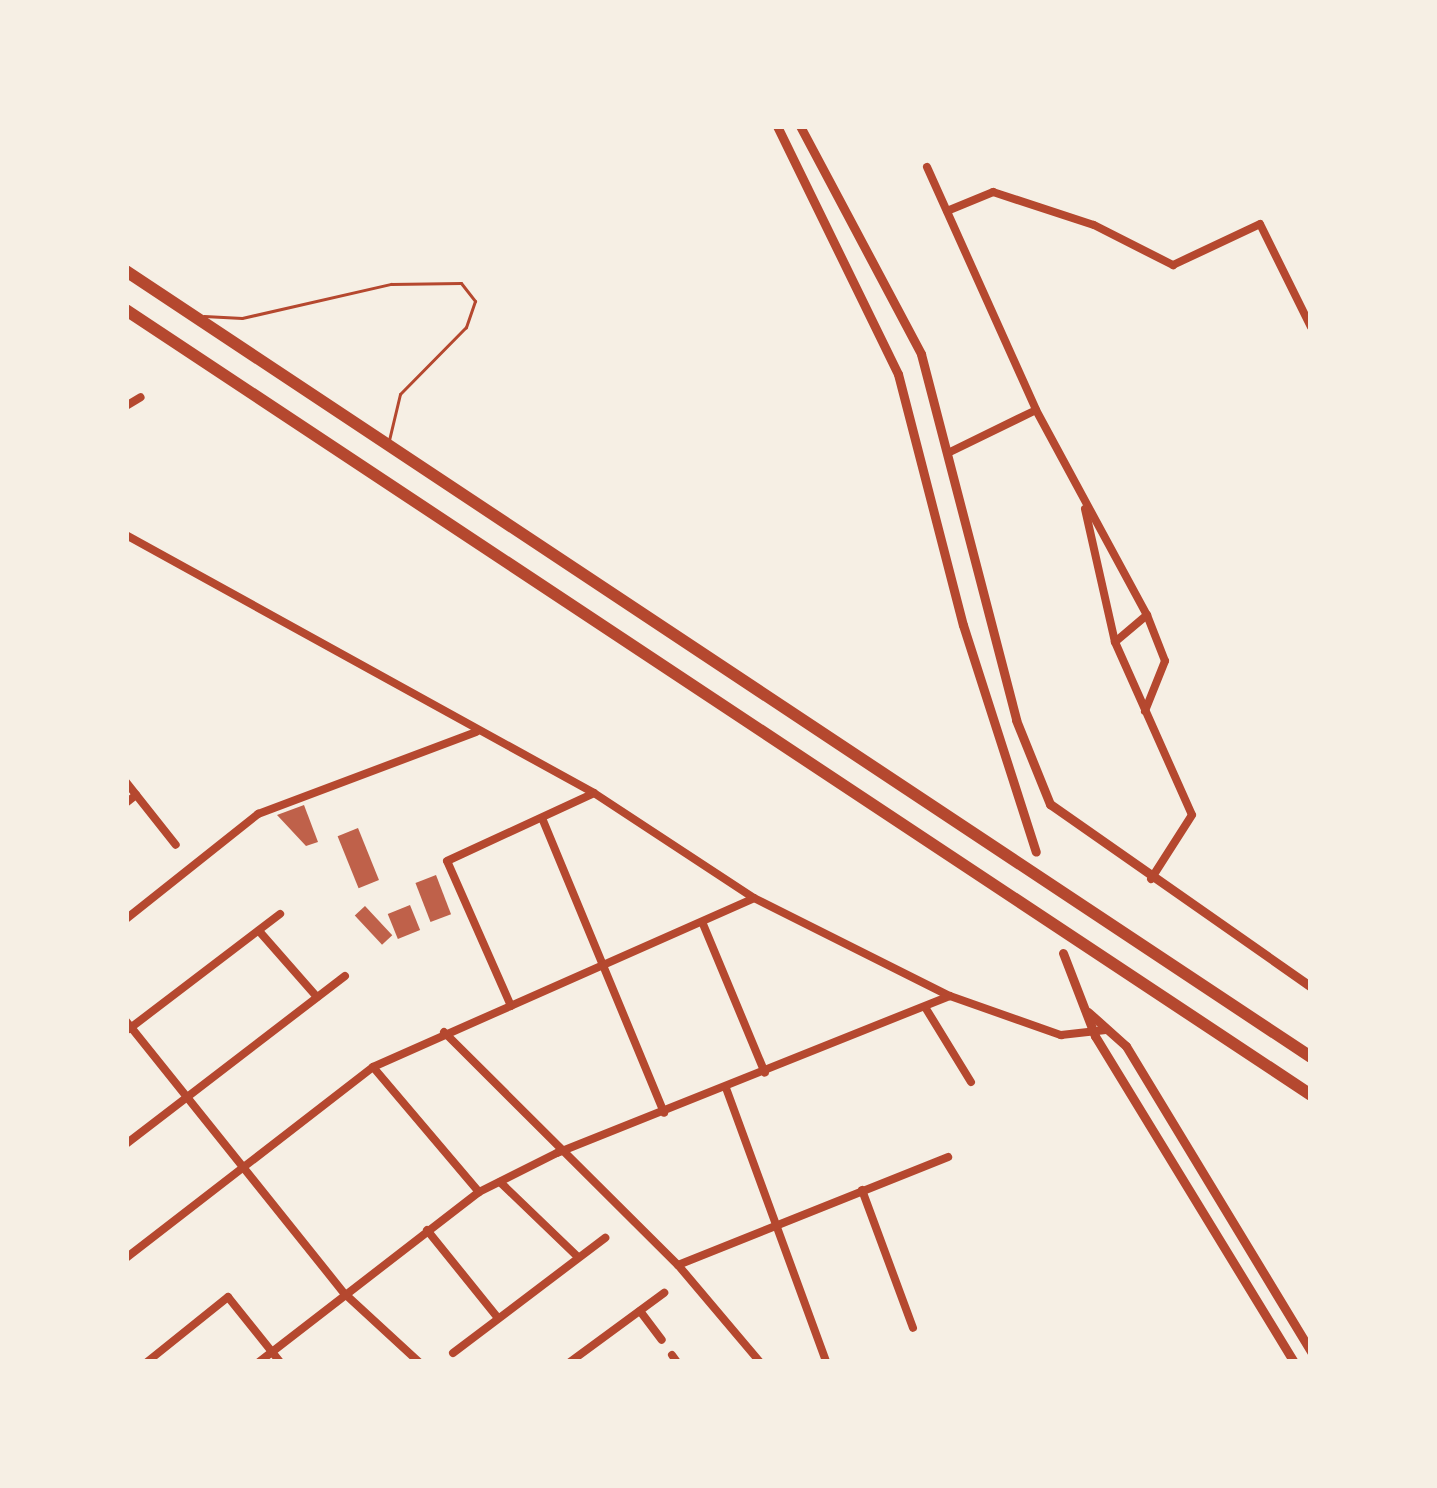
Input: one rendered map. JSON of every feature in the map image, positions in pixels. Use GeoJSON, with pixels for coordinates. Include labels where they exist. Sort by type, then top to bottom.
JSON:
{"type":"FeatureCollection","features":[{"type":"Feature","properties":{"kind":"highway"},"geometry":{"type":"LineString","coordinates":[[126,271],[1311,1057]]}},
{"type":"Feature","properties":{"kind":"highway"},"geometry":{"type":"LineString","coordinates":[[126,310],[1311,1095]]}},
{"type":"Feature","properties":{"kind":"street"},"geometry":{"type":"LineString","coordinates":[[777,126],[898,374],[963,625],[1036,852]]}},
{"type":"Feature","properties":{"kind":"street"},"geometry":{"type":"LineString","coordinates":[[800,126],[921,354],[952,451],[1034,775],[1050,804],[1311,987]]}},
{"type":"Feature","properties":{"kind":"street"},"geometry":{"type":"LineString","coordinates":[[927,166],[1036,410],[1147,615],[1165,661],[1145,710]]}},
{"type":"Feature","properties":{"kind":"street"},"geometry":{"type":"LineString","coordinates":[[947,211],[993,193],[1094,224],[1173,265],[1260,224],[1311,327]]}},
{"type":"Feature","properties":{"kind":"street"},"geometry":{"type":"LineString","coordinates":[[126,406],[141,397]]}},
{"type":"Feature","properties":{"kind":"street"},"geometry":{"type":"LineString","coordinates":[[952,451],[1036,410]]}},
{"type":"Feature","properties":{"kind":"street"},"geometry":{"type":"LineString","coordinates":[[1082,495],[1114,643],[1192,815],[1151,879]]}},
{"type":"Feature","properties":{"kind":"street"},"geometry":{"type":"LineString","coordinates":[[126,535],[594,793],[754,898],[950,996],[1061,1034],[1095,1036],[1106,1030]]}},
{"type":"Feature","properties":{"kind":"street"},"geometry":{"type":"LineString","coordinates":[[1114,643],[1147,615]]}},
{"type":"Feature","properties":{"kind":"street"},"geometry":{"type":"LineString","coordinates":[[126,919],[258,814],[478,731]]}},
{"type":"Feature","properties":{"kind":"street"},"geometry":{"type":"LineString","coordinates":[[126,782],[176,845]]}},
{"type":"Feature","properties":{"kind":"street"},"geometry":{"type":"LineString","coordinates":[[512,1006],[447,861],[594,793]]}},
{"type":"Feature","properties":{"kind":"street"},"geometry":{"type":"LineString","coordinates":[[126,803],[136,795]]}},
{"type":"Feature","properties":{"kind":"street"},"geometry":{"type":"LineString","coordinates":[[542,818],[664,1113]]}},
{"type":"Feature","properties":{"kind":"street"},"geometry":{"type":"LineString","coordinates":[[126,1258],[374,1067],[754,898]]}},
{"type":"Feature","properties":{"kind":"street"},"geometry":{"type":"LineString","coordinates":[[280,914],[127,1027],[345,1294],[419,1362]]}},
{"type":"Feature","properties":{"kind":"street"},"geometry":{"type":"LineString","coordinates":[[703,924],[765,1073]]}},
{"type":"Feature","properties":{"kind":"street"},"geometry":{"type":"LineString","coordinates":[[259,931],[317,998]]}},
{"type":"Feature","properties":{"kind":"street"},"geometry":{"type":"LineString","coordinates":[[1063,953],[1095,1036],[1294,1362]]}},
{"type":"Feature","properties":{"kind":"street"},"geometry":{"type":"LineString","coordinates":[[126,1144],[345,976]]}},
{"type":"Feature","properties":{"kind":"street"},"geometry":{"type":"LineString","coordinates":[[259,1362],[479,1192],[556,1153],[950,996]]}},
{"type":"Feature","properties":{"kind":"street"},"geometry":{"type":"LineString","coordinates":[[1079,1004],[1126,1046],[1311,1352]]}},
{"type":"Feature","properties":{"kind":"street"},"geometry":{"type":"LineString","coordinates":[[925,1007],[970,1082]]}},
{"type":"Feature","properties":{"kind":"street"},"geometry":{"type":"LineString","coordinates":[[444,1032],[556,1153],[678,1265],[760,1362]]}},
{"type":"Feature","properties":{"kind":"street"},"geometry":{"type":"LineString","coordinates":[[374,1067],[479,1192]]}},
{"type":"Feature","properties":{"kind":"street"},"geometry":{"type":"LineString","coordinates":[[726,1088],[826,1362]]}},
{"type":"Feature","properties":{"kind":"street"},"geometry":{"type":"LineString","coordinates":[[1147,1118],[1164,1108]]}},
{"type":"Feature","properties":{"kind":"street"},"geometry":{"type":"LineString","coordinates":[[678,1265],[948,1157]]}},
{"type":"Feature","properties":{"kind":"street"},"geometry":{"type":"LineString","coordinates":[[500,1182],[578,1257]]}},
{"type":"Feature","properties":{"kind":"street"},"geometry":{"type":"LineString","coordinates":[[862,1190],[913,1328]]}},
{"type":"Feature","properties":{"kind":"street"},"geometry":{"type":"LineString","coordinates":[[427,1230],[498,1318]]}},
{"type":"Feature","properties":{"kind":"street"},"geometry":{"type":"LineString","coordinates":[[453,1353],[605,1238]]}},
{"type":"Feature","properties":{"kind":"street"},"geometry":{"type":"LineString","coordinates":[[1246,1282],[1264,1274]]}},
{"type":"Feature","properties":{"kind":"street"},"geometry":{"type":"LineString","coordinates":[[569,1362],[664,1293]]}},
{"type":"Feature","properties":{"kind":"street"},"geometry":{"type":"LineString","coordinates":[[147,1362],[228,1297],[280,1362]]}},
{"type":"Feature","properties":{"kind":"street"},"geometry":{"type":"LineString","coordinates":[[640,1311],[662,1340]]}},
{"type":"Feature","properties":{"kind":"lane"},"geometry":{"type":"LineString","coordinates":[[193,316],[242,318],[392,284],[461,283],[475,302],[466,327],[400,394],[388,448]]}},
{"type":"Feature","properties":{"kind":"building"},"geometry":{"type":"Polygon","coordinates":[[[304,805],[318,842],[306,846],[277,815],[304,805]]]}},
{"type":"Feature","properties":{"kind":"building"},"geometry":{"type":"Polygon","coordinates":[[[358,828],[379,880],[359,888],[338,836],[358,828]]]}},
{"type":"Feature","properties":{"kind":"building"},"geometry":{"type":"Polygon","coordinates":[[[436,875],[451,914],[431,922],[415,883],[436,875]]]}},
{"type":"Feature","properties":{"kind":"building"},"geometry":{"type":"Polygon","coordinates":[[[410,905],[420,930],[398,939],[388,914],[410,905]]]}},
{"type":"Feature","properties":{"kind":"building"},"geometry":{"type":"Polygon","coordinates":[[[365,906],[392,935],[382,945],[355,916],[365,906]]]}}]}
